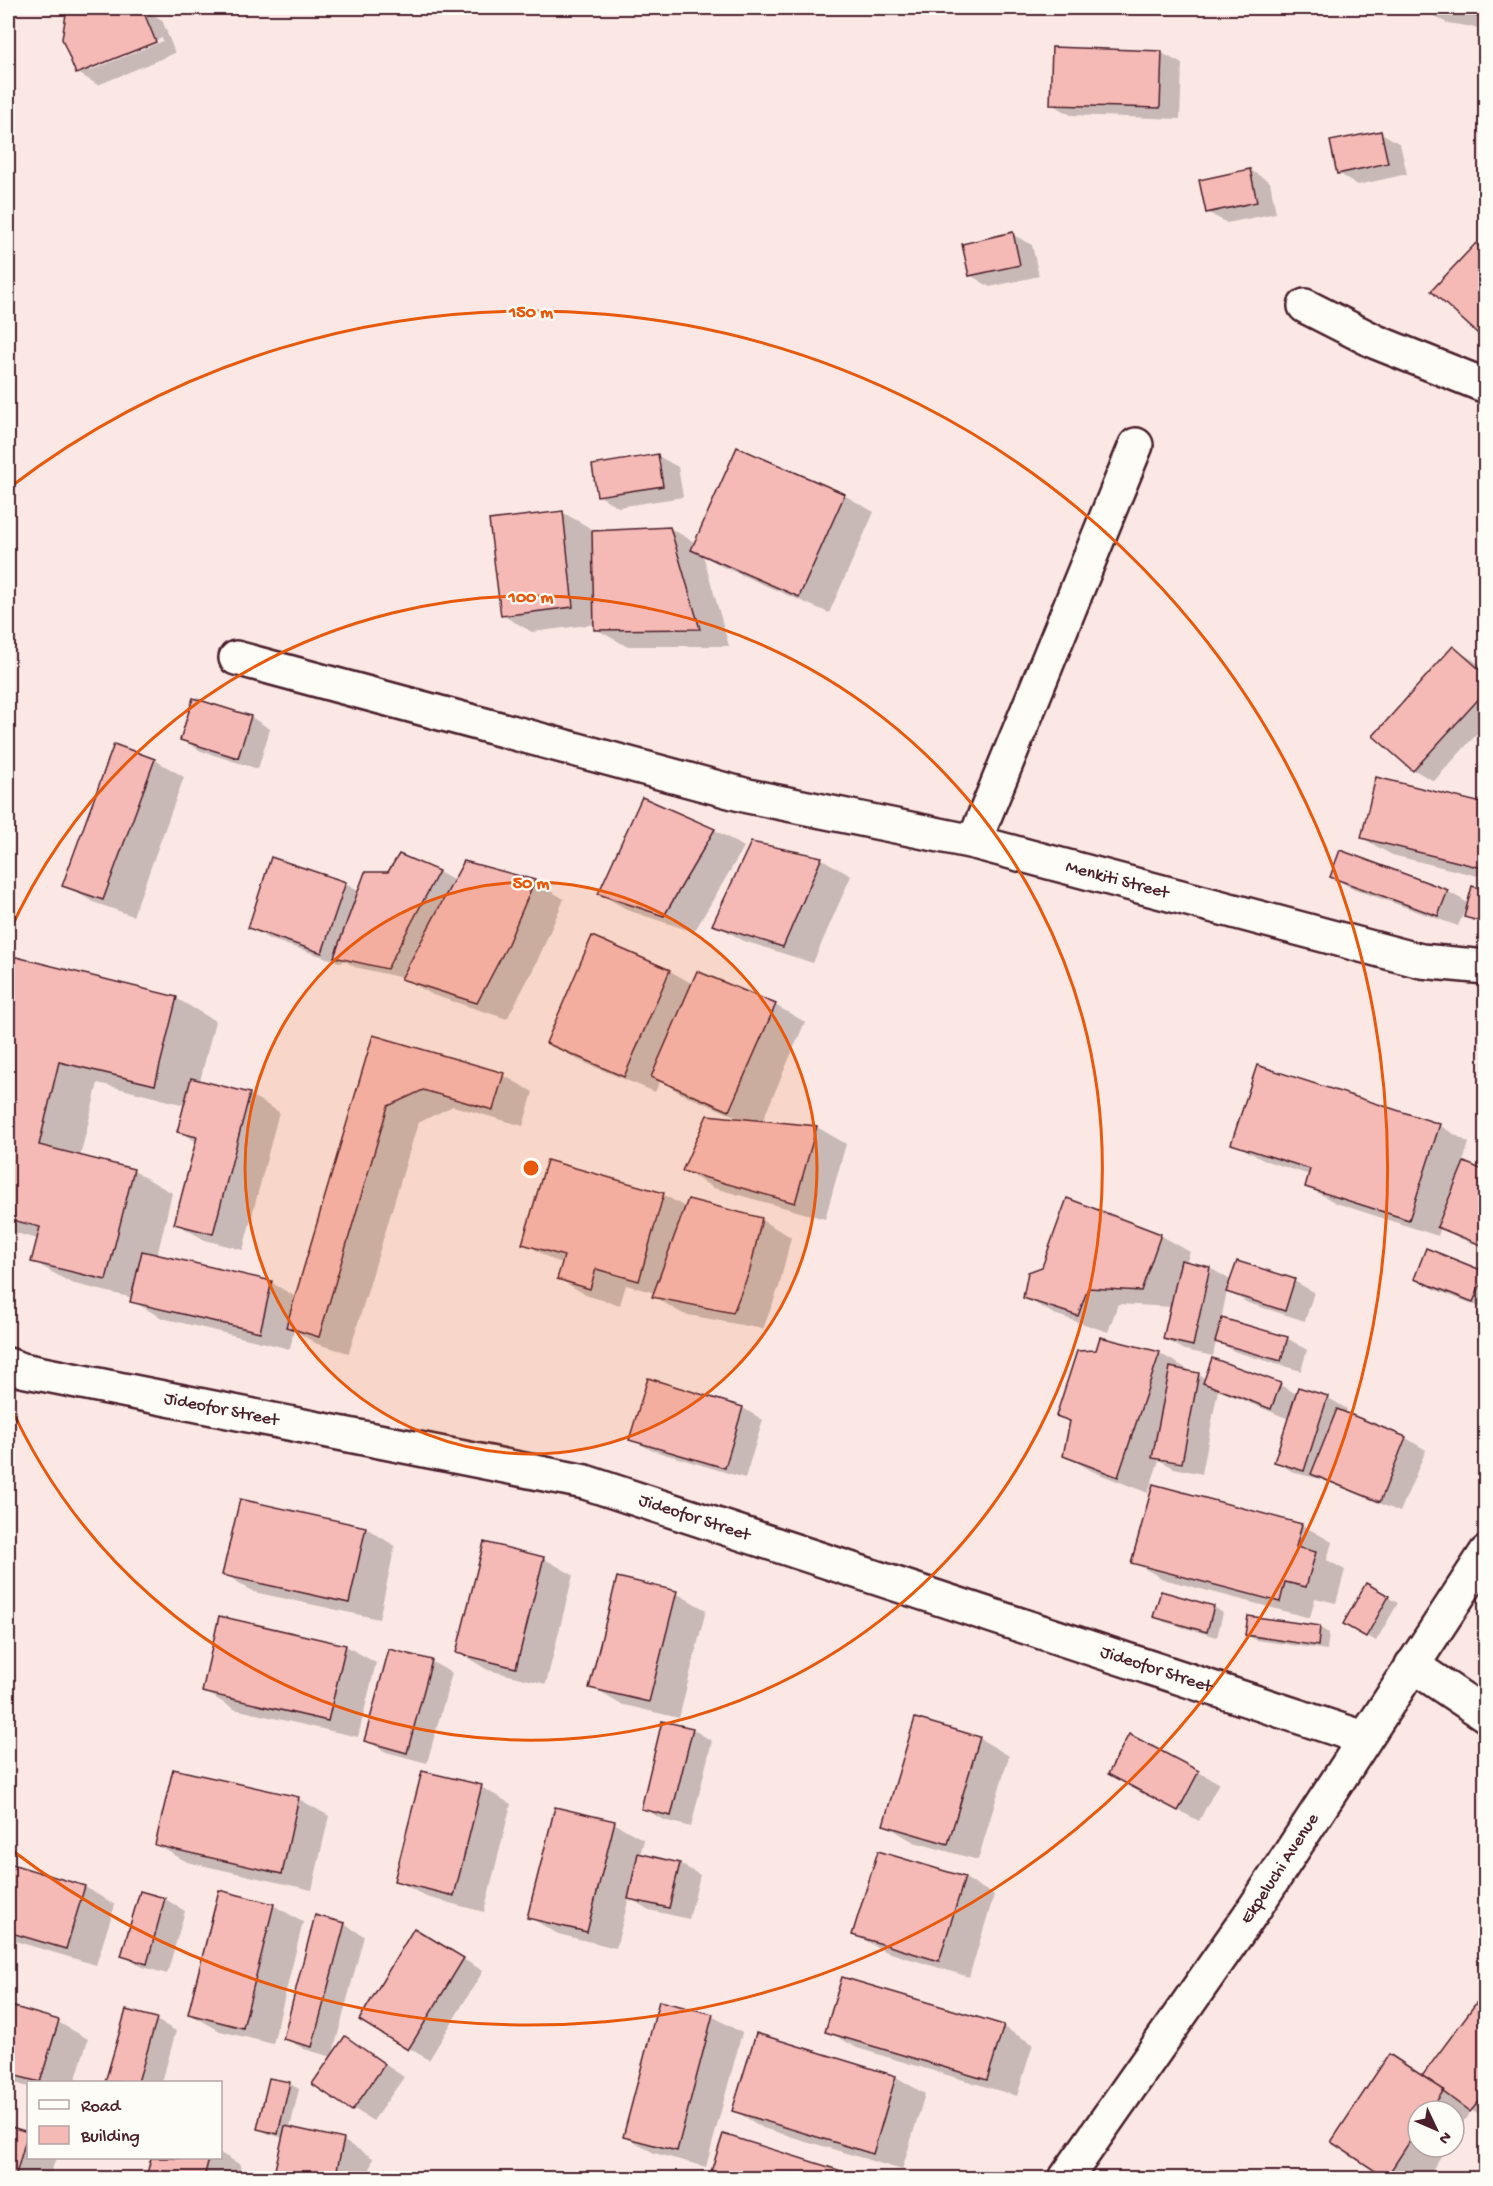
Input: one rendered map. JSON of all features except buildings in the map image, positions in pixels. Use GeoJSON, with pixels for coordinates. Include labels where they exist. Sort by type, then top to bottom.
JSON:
{"type":"FeatureCollection","features":[{"type":"Feature","properties":{"kind":"street"},"geometry":{"type":"LineString","coordinates":[[1305,306],[1376,342],[1485,386]]}},
{"type":"Feature","properties":{"kind":"street"},"geometry":{"type":"LineString","coordinates":[[974,842],[1136,445]]}},
{"type":"Feature","properties":{"kind":"street","name":"Menkiti Street"},"geometry":{"type":"LineString","coordinates":[[236,658],[748,796],[974,842],[1421,961],[1485,966]]}},
{"type":"Feature","properties":{"kind":"street","name":"Jideofor Street"},"geometry":{"type":"LineString","coordinates":[[8,1365],[22,1370],[585,1482],[1364,1738]]}},
{"type":"Feature","properties":{"kind":"street","name":"Ekpeluchi Avenue"},"geometry":{"type":"LineString","coordinates":[[1066,2178],[1254,1909],[1485,1553]]}},
{"type":"Feature","properties":{"kind":"street"},"geometry":{"type":"LineString","coordinates":[[1412,1665],[1485,1715]]}}]}
